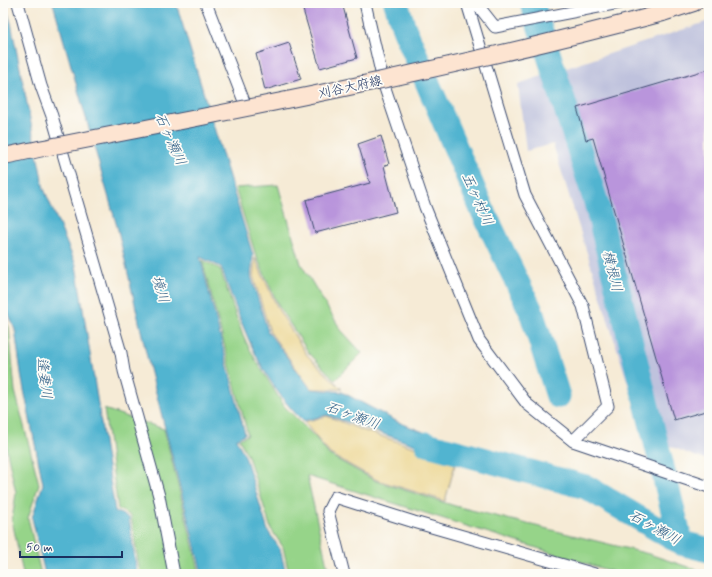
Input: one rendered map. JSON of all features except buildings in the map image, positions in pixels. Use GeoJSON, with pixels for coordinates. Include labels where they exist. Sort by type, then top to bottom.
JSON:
{"type":"FeatureCollection","features":[{"type":"Feature","properties":{"kind":"main road","name":"刈谷大府線"},"geometry":{"type":"LineString","coordinates":[[3,156],[247,109],[575,36],[662,8],[694,3]]}},
{"type":"Feature","properties":{"kind":"street"},"geometry":{"type":"LineString","coordinates":[[18,3],[120,353],[159,496],[174,574]]}},
{"type":"Feature","properties":{"kind":"street"},"geometry":{"type":"LineString","coordinates":[[206,3],[247,109]]}},
{"type":"Feature","properties":{"kind":"street"},"geometry":{"type":"LineString","coordinates":[[365,3],[384,85],[425,207],[479,340],[527,404],[573,441],[709,487]]}},
{"type":"Feature","properties":{"kind":"street"},"geometry":{"type":"LineString","coordinates":[[467,3],[524,194],[583,306],[608,406],[573,441]]}},
{"type":"Feature","properties":{"kind":"street"},"geometry":{"type":"LineString","coordinates":[[476,3],[495,27],[619,3]]}},
{"type":"Feature","properties":{"kind":"street"},"geometry":{"type":"LineString","coordinates":[[344,574],[328,511],[335,497],[414,522],[595,574]]}},
{"type":"Feature","properties":{"kind":"shaded area"},"geometry":{"type":"Polygon","coordinates":[[[709,21],[709,460],[694,456],[644,435],[553,144],[526,151],[518,84],[709,21]]]}},
{"type":"Feature","properties":{"kind":"green space"},"geometry":{"type":"Polygon","coordinates":[[[278,185],[301,264],[341,330],[362,353],[335,380],[309,353],[279,307],[255,253],[235,188],[278,185]]]}},
{"type":"Feature","properties":{"kind":"green space"},"geometry":{"type":"Polygon","coordinates":[[[202,260],[220,269],[243,336],[255,359],[284,406],[316,438],[329,455],[376,481],[455,506],[649,554],[709,574],[620,574],[307,476],[329,574],[289,574],[283,547],[271,529],[248,456],[239,439],[248,435],[202,260]]]}},
{"type":"Feature","properties":{"kind":"green space"},"geometry":{"type":"Polygon","coordinates":[[[3,314],[9,327],[15,391],[39,484],[28,518],[41,574],[23,574],[12,520],[16,493],[3,433],[3,314]]]}},
{"type":"Feature","properties":{"kind":"green space"},"geometry":{"type":"Polygon","coordinates":[[[104,409],[164,429],[200,574],[140,574],[131,516],[118,509],[104,409]]]}},
{"type":"Feature","properties":{"kind":"sand"},"geometry":{"type":"Polygon","coordinates":[[[255,258],[278,309],[307,355],[342,389],[311,389],[270,332],[253,276],[255,258]]]}},
{"type":"Feature","properties":{"kind":"sand"},"geometry":{"type":"Polygon","coordinates":[[[327,416],[362,430],[456,461],[445,501],[377,480],[330,454],[304,422],[327,416]]]}},
{"type":"Feature","properties":{"kind":"water","name":"逢妻川"},"geometry":{"type":"Polygon","coordinates":[[[3,3],[5,3],[11,23],[44,189],[76,265],[115,511],[129,518],[137,574],[45,574],[32,518],[43,484],[22,380],[15,330],[3,299],[3,3]]]}},
{"type":"Feature","properties":{"kind":"water","name":"境川"},"geometry":{"type":"Polygon","coordinates":[[[53,3],[176,3],[253,255],[251,276],[268,332],[311,389],[342,392],[398,422],[461,447],[457,459],[327,415],[303,421],[274,387],[263,368],[244,329],[221,267],[200,257],[245,434],[236,439],[245,456],[268,531],[280,549],[286,574],[202,574],[148,361],[118,230],[53,3]]]}},
{"type":"Feature","properties":{"kind":"waterway","name":"五ヶ村川"},"geometry":{"type":"LineString","coordinates":[[396,3],[404,28],[481,207],[531,311],[558,396]]}},
{"type":"Feature","properties":{"kind":"waterway","name":"横根川"},"geometry":{"type":"LineString","coordinates":[[532,3],[596,202],[681,543]]}},
{"type":"Feature","properties":{"kind":"waterway","name":"石ヶ瀬川"},"geometry":{"type":"LineString","coordinates":[[427,444],[586,487],[681,543],[709,550]]}}]}
